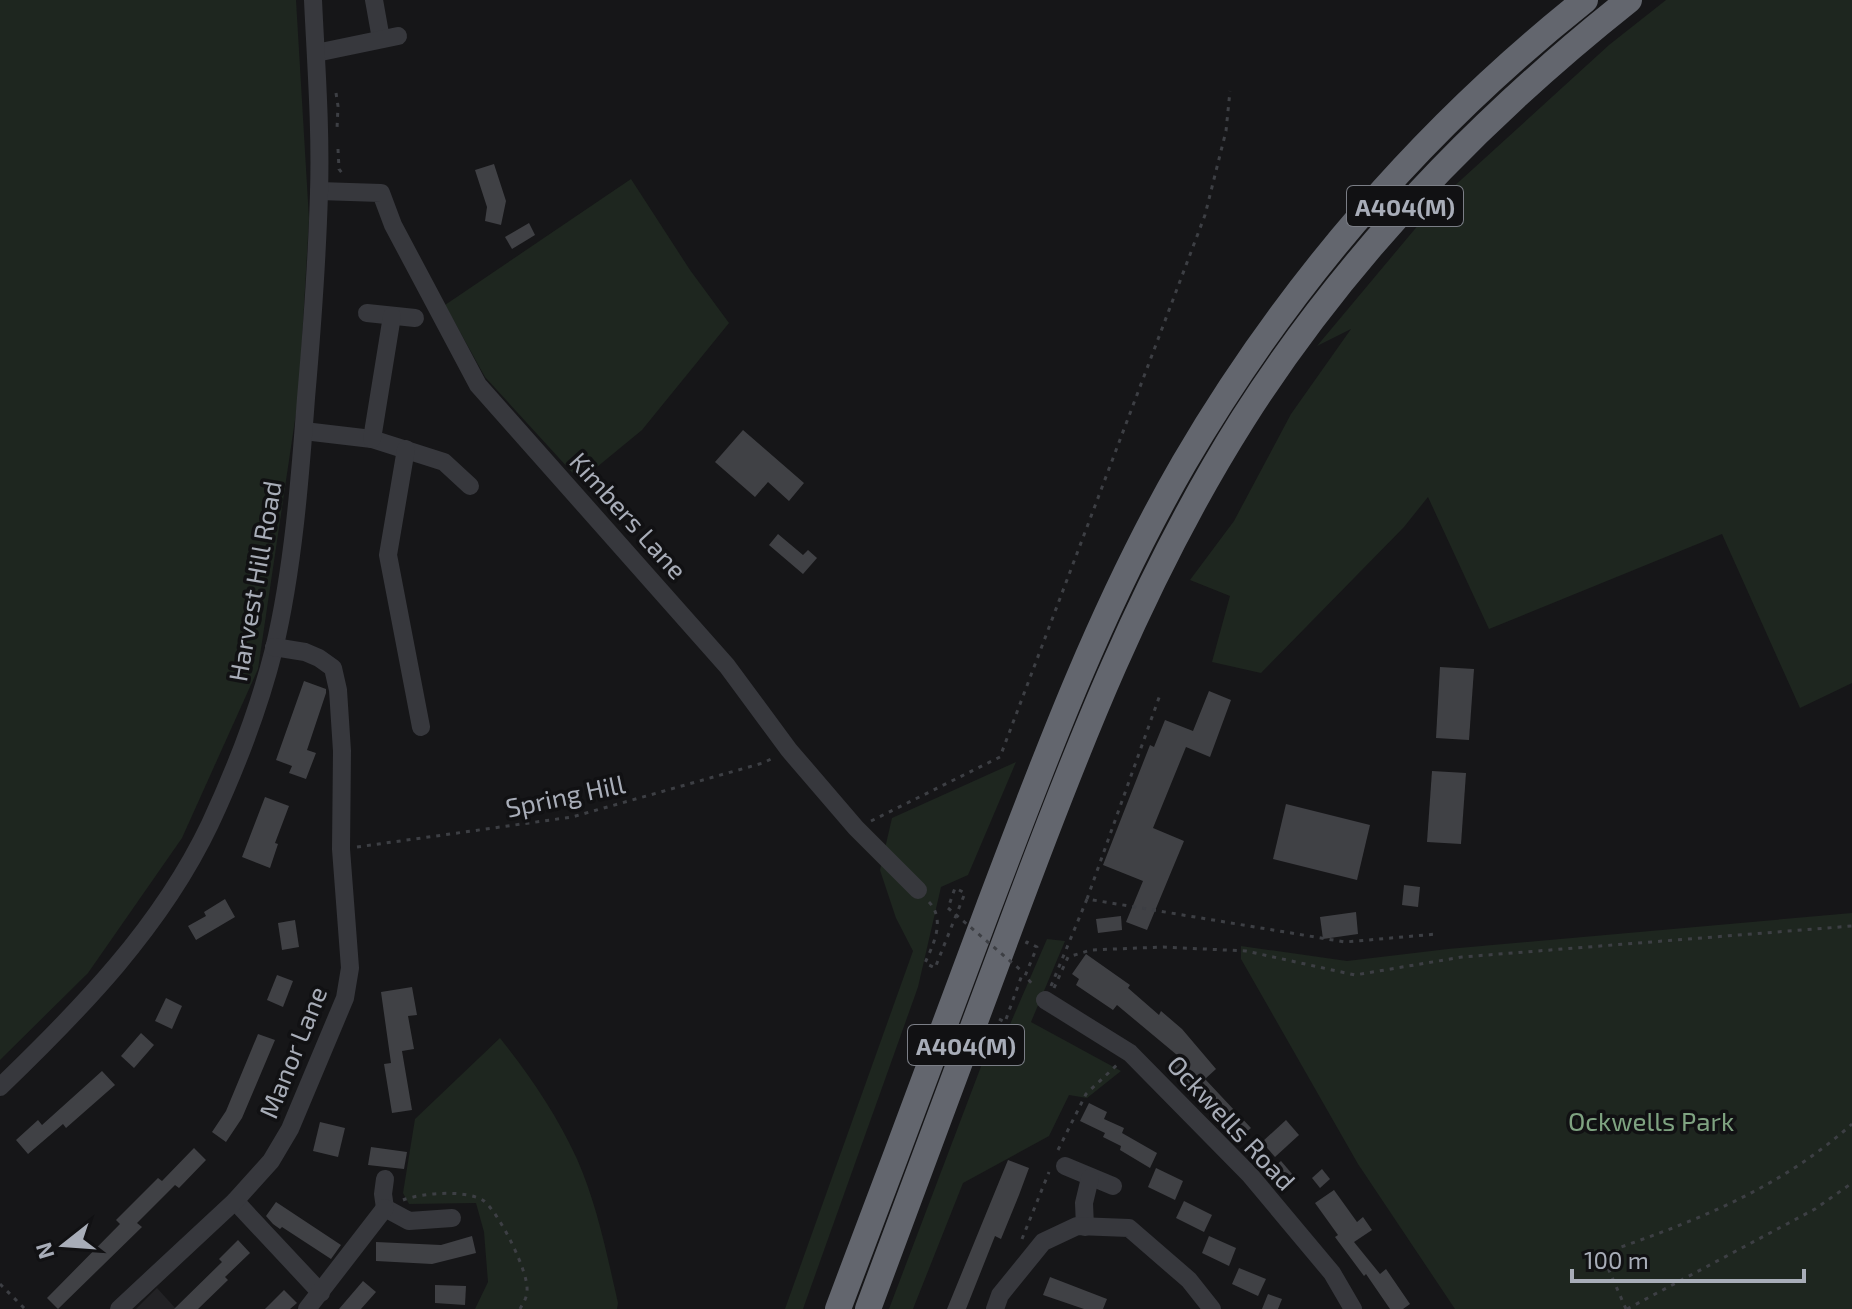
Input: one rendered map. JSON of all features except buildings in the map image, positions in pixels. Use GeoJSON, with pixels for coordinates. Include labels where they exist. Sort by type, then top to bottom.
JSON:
{"type":"FeatureCollection","features":[{"type":"Feature","properties":{"kind":"highway","name":"A404(M)"},"geometry":{"type":"LineString","coordinates":[[838,1309],[1058,727],[1107,612],[1184,463],[1275,323],[1371,204],[1477,94],[1585,0]]}},
{"type":"Feature","properties":{"kind":"highway","name":"A404(M)"},"geometry":{"type":"LineString","coordinates":[[868,1309],[1096,705],[1146,594],[1210,474],[1291,349],[1392,221],[1448,160],[1507,103],[1629,0]]}},
{"type":"Feature","properties":{"kind":"street","name":"Harvest Hill Road"},"geometry":{"type":"LineString","coordinates":[[0,1087],[100,986],[144,933],[209,826],[257,707],[274,647],[292,541],[304,431],[319,191],[318,82],[313,0]]}},
{"type":"Feature","properties":{"kind":"street"},"geometry":{"type":"LineString","coordinates":[[316,53],[390,38],[374,0]]}},
{"type":"Feature","properties":{"kind":"street","name":"Kimbers Lane"},"geometry":{"type":"LineString","coordinates":[[319,191],[381,193],[393,225],[478,385],[727,666],[789,750],[856,828],[918,890]]}},
{"type":"Feature","properties":{"kind":"street"},"geometry":{"type":"LineString","coordinates":[[367,313],[415,318]]}},
{"type":"Feature","properties":{"kind":"street"},"geometry":{"type":"LineString","coordinates":[[372,439],[392,316]]}},
{"type":"Feature","properties":{"kind":"street"},"geometry":{"type":"LineString","coordinates":[[304,431],[372,439],[406,449],[444,462],[470,486]]}},
{"type":"Feature","properties":{"kind":"street"},"geometry":{"type":"LineString","coordinates":[[406,449],[388,555],[421,727]]}},
{"type":"Feature","properties":{"kind":"street","name":"Manor Lane"},"geometry":{"type":"LineString","coordinates":[[119,1309],[235,1201],[271,1161],[290,1129],[345,998],[350,968],[341,849],[342,751],[338,690],[333,668],[319,658],[305,652],[274,647]]}},
{"type":"Feature","properties":{"kind":"street","name":"Ockwells Road"},"geometry":{"type":"LineString","coordinates":[[1046,1001],[1130,1053],[1141,1064],[1250,1175],[1332,1273],[1353,1309]]}},
{"type":"Feature","properties":{"kind":"street"},"geometry":{"type":"LineString","coordinates":[[1065,1166],[1113,1186]]}},
{"type":"Feature","properties":{"kind":"street"},"geometry":{"type":"LineString","coordinates":[[1085,1227],[1084,1203],[1090,1178]]}},
{"type":"Feature","properties":{"kind":"street"},"geometry":{"type":"LineString","coordinates":[[307,1309],[385,1208],[385,1179]]}},
{"type":"Feature","properties":{"kind":"street"},"geometry":{"type":"LineString","coordinates":[[235,1201],[321,1293]]}},
{"type":"Feature","properties":{"kind":"street"},"geometry":{"type":"LineString","coordinates":[[385,1208],[409,1221],[452,1218]]}},
{"type":"Feature","properties":{"kind":"street"},"geometry":{"type":"LineString","coordinates":[[995,1309],[1000,1295],[1043,1242],[1077,1226],[1129,1228],[1189,1280],[1212,1309]]}},
{"type":"Feature","properties":{"kind":"path"},"geometry":{"type":"LineString","coordinates":[[318,82],[333,80],[338,106],[339,169],[346,178]]}},
{"type":"Feature","properties":{"kind":"path"},"geometry":{"type":"LineString","coordinates":[[856,828],[1000,757],[1205,215],[1226,131],[1230,91]]}},
{"type":"Feature","properties":{"kind":"path"},"geometry":{"type":"LineString","coordinates":[[1046,1001],[1087,899],[1161,692]]}},
{"type":"Feature","properties":{"kind":"path","name":"Spring Hill"},"geometry":{"type":"LineString","coordinates":[[341,849],[572,817],[763,763],[789,750]]}},
{"type":"Feature","properties":{"kind":"path"},"geometry":{"type":"LineString","coordinates":[[918,890],[934,907],[938,933],[925,963],[935,968],[940,955],[945,943],[950,930],[955,918],[960,905],[965,893],[955,888],[948,908],[958,917],[1023,972],[1005,1022],[995,1017]]}},
{"type":"Feature","properties":{"kind":"path"},"geometry":{"type":"LineString","coordinates":[[1087,899],[1345,942],[1437,934]]}},
{"type":"Feature","properties":{"kind":"path"},"geometry":{"type":"LineString","coordinates":[[1046,1001],[1068,957],[1091,950],[1163,947],[1246,951],[1355,975],[1462,957],[1852,926]]}},
{"type":"Feature","properties":{"kind":"path"},"geometry":{"type":"LineString","coordinates":[[1016,967],[1027,942],[1037,947],[1025,976],[1046,1001]]}},
{"type":"Feature","properties":{"kind":"path"},"geometry":{"type":"LineString","coordinates":[[1852,1124],[1798,1168],[1764,1187],[1697,1220],[1621,1247],[1608,1268],[1626,1309],[1815,1209],[1852,1183]]}},
{"type":"Feature","properties":{"kind":"path"},"geometry":{"type":"LineString","coordinates":[[385,1208],[412,1197],[440,1194],[463,1194],[484,1201],[510,1236],[528,1287],[520,1309]]}},
{"type":"Feature","properties":{"kind":"path"},"geometry":{"type":"LineString","coordinates":[[0,1284],[25,1309]]}},
{"type":"Feature","properties":{"kind":"shaded area"},"geometry":{"type":"Polygon","coordinates":[[[157,1288],[176,1309],[136,1309],[157,1288]]]}},
{"type":"Feature","properties":{"kind":"green space"},"geometry":{"type":"Polygon","coordinates":[[[0,0],[296,0],[309,219],[299,393],[258,669],[182,838],[88,973],[0,1060],[0,0]]]}},
{"type":"Feature","properties":{"kind":"green space"},"geometry":{"type":"Polygon","coordinates":[[[1666,0],[1852,0],[1852,683],[1800,708],[1722,534],[1489,629],[1428,497],[1404,527],[1261,673],[1212,662],[1230,596],[1190,580],[1234,521],[1291,414],[1351,329],[1317,346],[1440,199],[1609,45],[1666,0]]]}},
{"type":"Feature","properties":{"kind":"green space"},"geometry":{"type":"Polygon","coordinates":[[[631,179],[690,270],[729,323],[642,430],[580,481],[485,377],[445,305],[631,179]]]}},
{"type":"Feature","properties":{"kind":"green space"},"geometry":{"type":"Polygon","coordinates":[[[1016,762],[968,875],[941,887],[918,987],[803,1309],[785,1309],[913,951],[896,918],[880,870],[892,818],[1016,762]]]}},
{"type":"Feature","properties":{"kind":"green space","name":"Ockwells Park"},"geometry":{"type":"Polygon","coordinates":[[[1852,913],[1852,1309],[1455,1309],[1358,1164],[1241,959],[1241,946],[1347,961],[1852,913]]]}},
{"type":"Feature","properties":{"kind":"green space"},"geometry":{"type":"Polygon","coordinates":[[[1047,939],[1065,941],[1031,1022],[1121,1071],[1087,1098],[1069,1095],[1049,1136],[963,1183],[913,1309],[889,1309],[996,1027],[1008,1029],[1047,939]]]}},
{"type":"Feature","properties":{"kind":"green space"},"geometry":{"type":"Polygon","coordinates":[[[500,1038],[542,1096],[577,1159],[601,1230],[617,1309],[475,1309],[488,1282],[484,1232],[476,1203],[409,1204],[403,1193],[415,1119],[500,1038]]]}}]}
